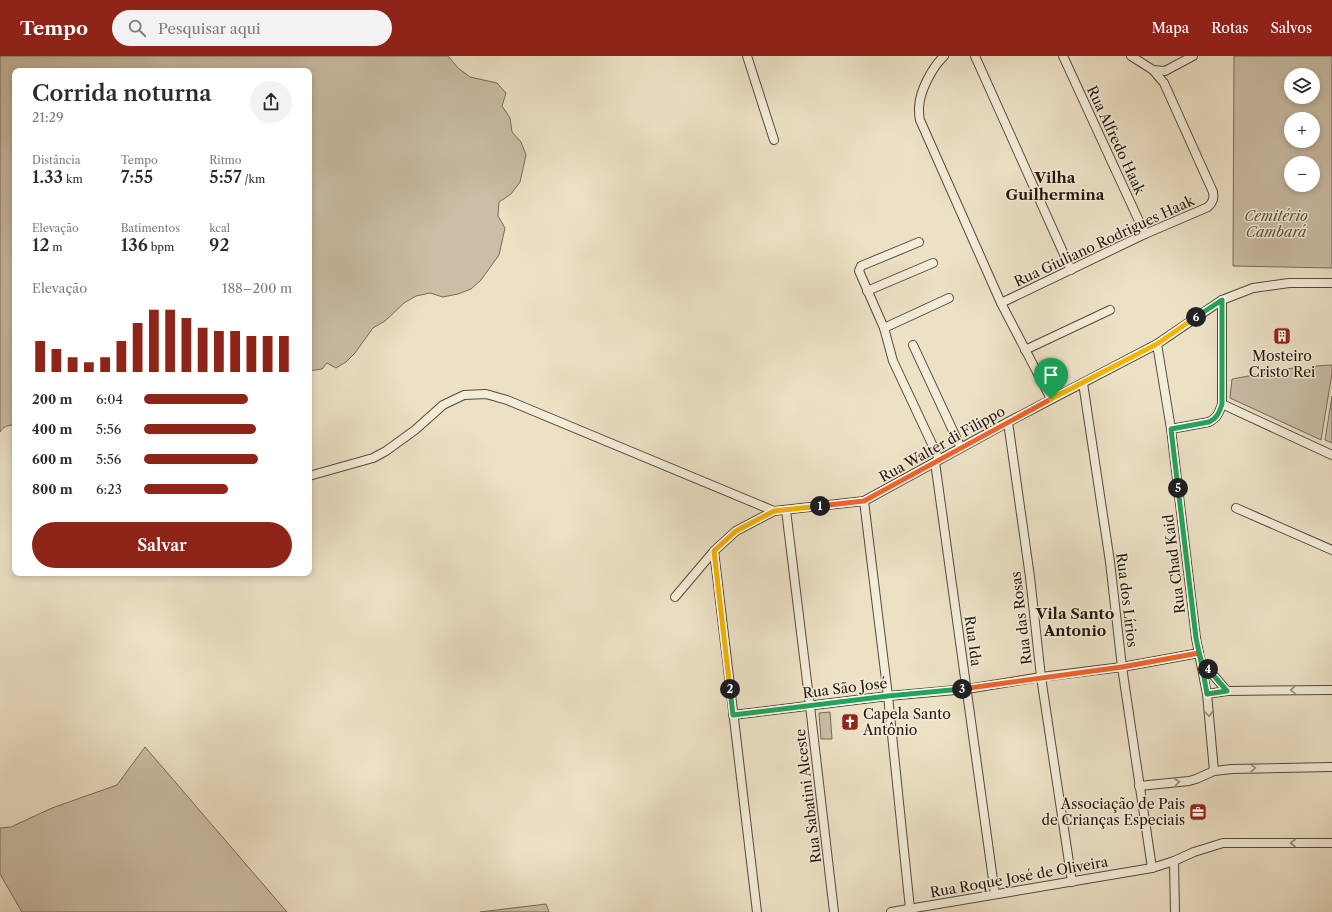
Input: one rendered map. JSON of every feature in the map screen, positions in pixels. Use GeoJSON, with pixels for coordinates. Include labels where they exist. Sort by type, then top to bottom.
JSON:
{"type":"FeatureCollection","features":[{"type":"Feature","properties":{"kind":"street"},"geometry":{"type":"LineString","coordinates":[[747,56],[774,140]]}},
{"type":"Feature","properties":{"kind":"street"},"geometry":{"type":"LineString","coordinates":[[944,56],[938,62],[926,81],[919,106],[920,120],[1001,303],[1051,399]]}},
{"type":"Feature","properties":{"kind":"street"},"geometry":{"type":"LineString","coordinates":[[975,56],[1071,270]]}},
{"type":"Feature","properties":{"kind":"street","name":"Rua Alfredo Haak"},"geometry":{"type":"LineString","coordinates":[[1063,56],[1145,234]]}},
{"type":"Feature","properties":{"kind":"street"},"geometry":{"type":"LineString","coordinates":[[1131,56],[1153,70],[1165,71],[1193,56]]}},
{"type":"Feature","properties":{"kind":"street","name":"Rua Giuliano Rodrigues Haak"},"geometry":{"type":"LineString","coordinates":[[1001,303],[1145,234],[1208,207],[1212,203],[1214,199],[1213,192],[1164,82],[1153,70]]}},
{"type":"Feature","properties":{"kind":"street","name":"Rua Ida"},"geometry":{"type":"LineString","coordinates":[[919,242],[861,266],[859,274],[884,328],[893,361],[937,461],[996,894]]}},
{"type":"Feature","properties":{"kind":"street"},"geometry":{"type":"LineString","coordinates":[[868,291],[933,263]]}},
{"type":"Feature","properties":{"kind":"street","name":"Rua Walter di Filippo"},"geometry":{"type":"LineString","coordinates":[[675,597],[714,551],[736,531],[774,511],[864,501],[1008,422],[1157,344],[1222,300],[1253,288],[1289,282],[1332,283]]}},
{"type":"Feature","properties":{"kind":"street"},"geometry":{"type":"LineString","coordinates":[[884,328],[949,298]]}},
{"type":"Feature","properties":{"kind":"street"},"geometry":{"type":"LineString","coordinates":[[1171,429],[1209,422],[1215,419],[1219,414],[1222,404],[1222,300]]}},
{"type":"Feature","properties":{"kind":"street"},"geometry":{"type":"LineString","coordinates":[[1025,350],[1110,310]]}},
{"type":"Feature","properties":{"kind":"street","name":"Rua Chad Kaid"},"geometry":{"type":"LineString","coordinates":[[1157,344],[1171,429],[1199,653],[1202,662],[1207,694],[1214,771]]}},
{"type":"Feature","properties":{"kind":"street"},"geometry":{"type":"LineString","coordinates":[[913,345],[961,448]]}},
{"type":"Feature","properties":{"kind":"street","name":"Rua dos Lírios"},"geometry":{"type":"LineString","coordinates":[[1083,383],[1110,562],[1122,667],[1152,868]]}},
{"type":"Feature","properties":{"kind":"street"},"geometry":{"type":"LineString","coordinates":[[312,475],[373,458],[386,451],[415,430],[443,405],[464,395],[486,394],[507,400],[774,511]]}},
{"type":"Feature","properties":{"kind":"street"},"geometry":{"type":"LineString","coordinates":[[1222,404],[1332,455]]}},
{"type":"Feature","properties":{"kind":"street","name":"Rua das Rosas"},"geometry":{"type":"LineString","coordinates":[[1008,422],[1030,577],[1041,677],[1072,882]]}},
{"type":"Feature","properties":{"kind":"street"},"geometry":{"type":"LineString","coordinates":[[864,501],[888,696],[910,909]]}},
{"type":"Feature","properties":{"kind":"street"},"geometry":{"type":"LineString","coordinates":[[1236,508],[1332,550]]}},
{"type":"Feature","properties":{"kind":"street","name":"Rua Sabatini Alceste"},"geometry":{"type":"LineString","coordinates":[[786,510],[834,912]]}},
{"type":"Feature","properties":{"kind":"street"},"geometry":{"type":"LineString","coordinates":[[714,551],[757,912]]}},
{"type":"Feature","properties":{"kind":"street","name":"Rua São José"},"geometry":{"type":"LineString","coordinates":[[733,715],[888,696],[967,689],[1041,677],[1122,667],[1199,653]]}},
{"type":"Feature","properties":{"kind":"street","name":"Rua Chad Kaid"},"geometry":{"type":"LineString","coordinates":[[1202,662],[1227,691]]}},
{"type":"Feature","properties":{"kind":"street"},"geometry":{"type":"LineString","coordinates":[[1207,694],[1227,691],[1332,690]]}},
{"type":"Feature","properties":{"kind":"street"},"geometry":{"type":"LineString","coordinates":[[1139,786],[1196,779],[1214,771],[1232,768],[1332,767]]}},
{"type":"Feature","properties":{"kind":"street","name":"Rua Roque José de Oliveira"},"geometry":{"type":"LineString","coordinates":[[891,912],[1152,868],[1224,842],[1332,843]]}},
{"type":"Feature","properties":{"kind":"street"},"geometry":{"type":"LineString","coordinates":[[1174,861],[1175,912]]}},
{"type":"Feature","properties":{"kind":"green space"},"geometry":{"type":"Polygon","coordinates":[[[0,56],[448,56],[458,68],[470,77],[497,83],[506,93],[502,106],[510,118],[512,132],[521,142],[526,155],[520,182],[511,194],[499,202],[498,216],[505,228],[499,255],[481,280],[471,289],[458,294],[443,297],[430,293],[416,296],[404,303],[385,321],[373,328],[355,353],[346,362],[336,368],[327,363],[322,369],[312,371],[312,68],[12,68],[12,425],[6,426],[0,432],[0,56]]]}},
{"type":"Feature","properties":{"kind":"green space","name":"Cemitério Cambará"},"geometry":{"type":"Polygon","coordinates":[[[1234,56],[1332,56],[1332,268],[1233,266],[1234,56]]]}},
{"type":"Feature","properties":{"kind":"green space"},"geometry":{"type":"Polygon","coordinates":[[[1332,365],[1321,440],[1230,398],[1232,379],[1293,368],[1298,371],[1314,371],[1316,366],[1332,365]]]}},
{"type":"Feature","properties":{"kind":"green space"},"geometry":{"type":"Polygon","coordinates":[[[1332,396],[1332,443],[1325,440],[1332,396]]]}},
{"type":"Feature","properties":{"kind":"green space"},"geometry":{"type":"Polygon","coordinates":[[[830,712],[832,739],[821,739],[819,713],[830,712]]]}},
{"type":"Feature","properties":{"kind":"green space"},"geometry":{"type":"Polygon","coordinates":[[[145,747],[287,912],[22,912],[0,874],[0,828],[11,827],[52,808],[117,785],[145,747]]]}},
{"type":"Feature","properties":{"kind":"green space"},"geometry":{"type":"Polygon","coordinates":[[[546,904],[549,912],[480,912],[546,904]]]}},
{"type":"Feature","properties":{"kind":"place","name":"Mosteiro Cristo Rei"},"geometry":{"type":"Point","coordinates":[1282,336]}},
{"type":"Feature","properties":{"kind":"place","name":"Capela Santo Antônio"},"geometry":{"type":"Point","coordinates":[850,722]}},
{"type":"Feature","properties":{"kind":"place","name":"Associação de Pais de Crianças Especiais"},"geometry":{"type":"Point","coordinates":[1198,812]}},
{"type":"Feature","properties":{"kind":"district","name":"Vilha Guilhermina"},"geometry":{"type":"Point","coordinates":[1055,186]}},
{"type":"Feature","properties":{"kind":"district","name":"Vila Santo Antonio"},"geometry":{"type":"Point","coordinates":[1075,622]}},
{"type":"Feature","properties":{"kind":"route"},"geometry":{"type":"LineString","coordinates":[[1051,399],[864,501],[774,511],[736,531],[714,551],[733,715],[888,696],[967,689],[1041,677],[1122,667],[1199,653],[1202,662],[1220,685],[1227,691],[1207,694],[1202,662],[1196,638],[1171,429],[1209,422],[1215,419],[1219,414],[1222,404],[1222,300],[1157,344],[1051,399]]}}]}
